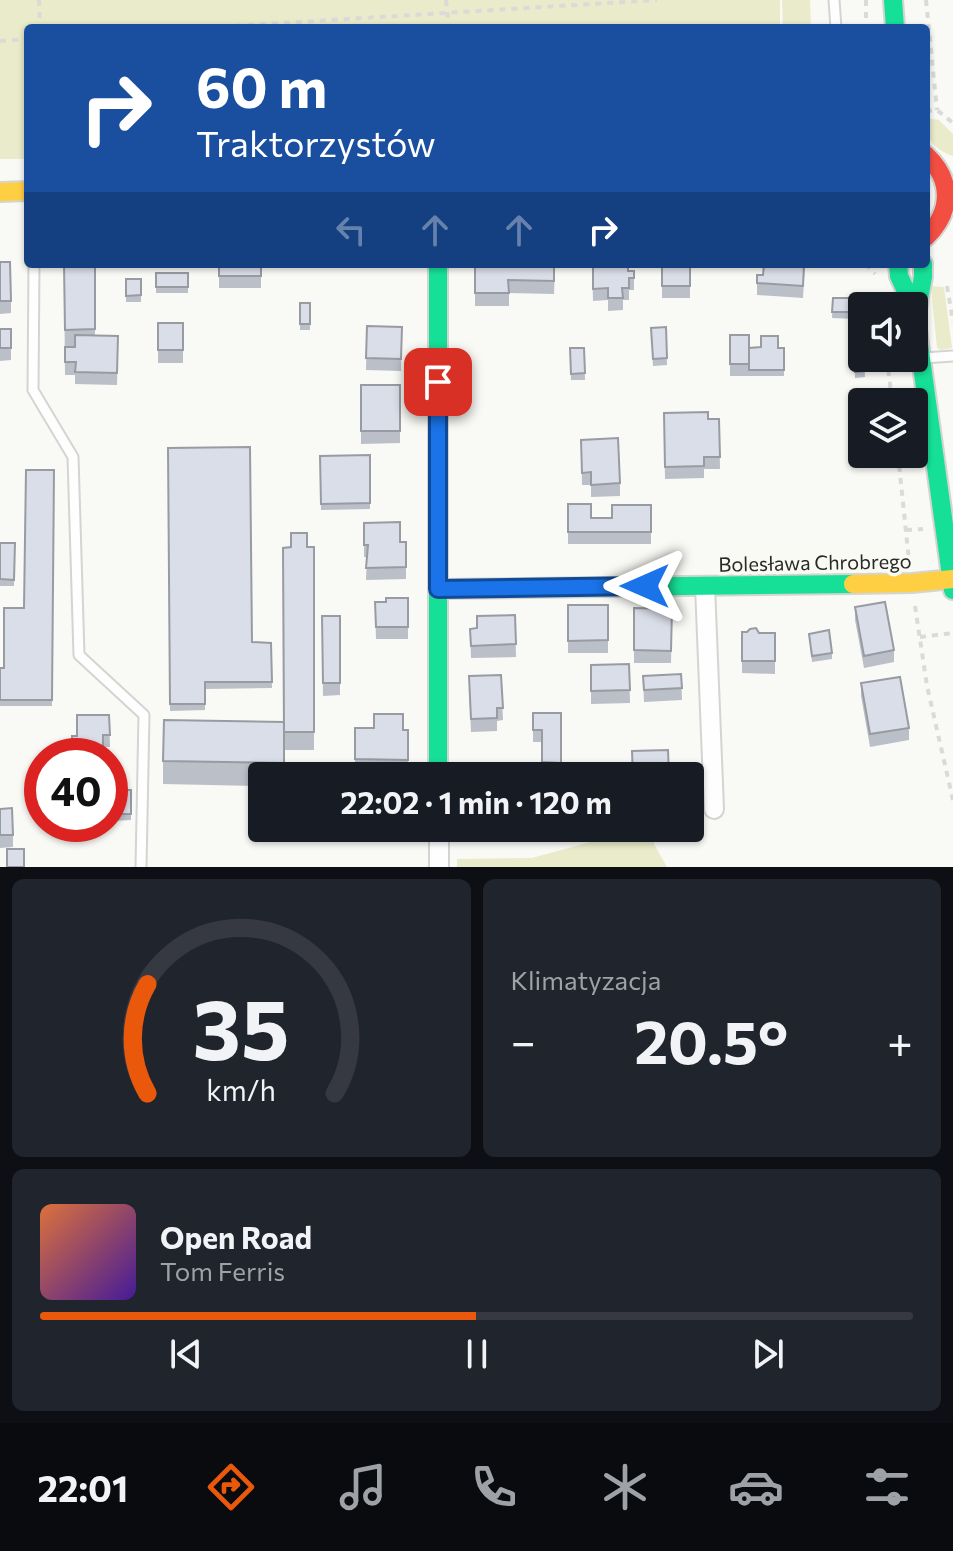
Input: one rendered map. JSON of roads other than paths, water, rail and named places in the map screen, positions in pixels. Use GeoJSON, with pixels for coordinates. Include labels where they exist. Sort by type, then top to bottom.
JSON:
{"type":"FeatureCollection","features":[{"type":"Feature","properties":{"kind":"street"},"geometry":{"type":"LineString","coordinates":[[893,0],[895,24]]}},
{"type":"Feature","properties":{"kind":"street"},"geometry":{"type":"LineString","coordinates":[[930,157],[948,168],[953,195],[945,220],[930,235]]}},
{"type":"Feature","properties":{"kind":"street"},"geometry":{"type":"LineString","coordinates":[[0,192],[24,191]]}},
{"type":"Feature","properties":{"kind":"street"},"geometry":{"type":"LineString","coordinates":[[438,268],[438,762]]}},
{"type":"Feature","properties":{"kind":"street"},"geometry":{"type":"LineString","coordinates":[[898,268],[906,292]]}},
{"type":"Feature","properties":{"kind":"street"},"geometry":{"type":"LineString","coordinates":[[919,292],[923,268]]}},
{"type":"Feature","properties":{"kind":"street"},"geometry":{"type":"LineString","coordinates":[[925,372],[952,582]]}},
{"type":"Feature","properties":{"kind":"street","name":"Bolesława Chrobrego"},"geometry":{"type":"LineString","coordinates":[[438,589],[952,582]]}},
{"type":"Feature","properties":{"kind":"street"},"geometry":{"type":"LineString","coordinates":[[705,586],[714,809]]}},
{"type":"Feature","properties":{"kind":"street"},"geometry":{"type":"LineString","coordinates":[[439,842],[439,867]]}},
{"type":"Feature","properties":{"kind":"lane"},"geometry":{"type":"LineString","coordinates":[[834,0],[836,24]]}},
{"type":"Feature","properties":{"kind":"lane"},"geometry":{"type":"LineString","coordinates":[[34,268],[33,390],[73,457],[79,655],[144,715],[141,867]]}},
{"type":"Feature","properties":{"kind":"lane"},"geometry":{"type":"LineString","coordinates":[[928,358],[953,356]]}}]}
